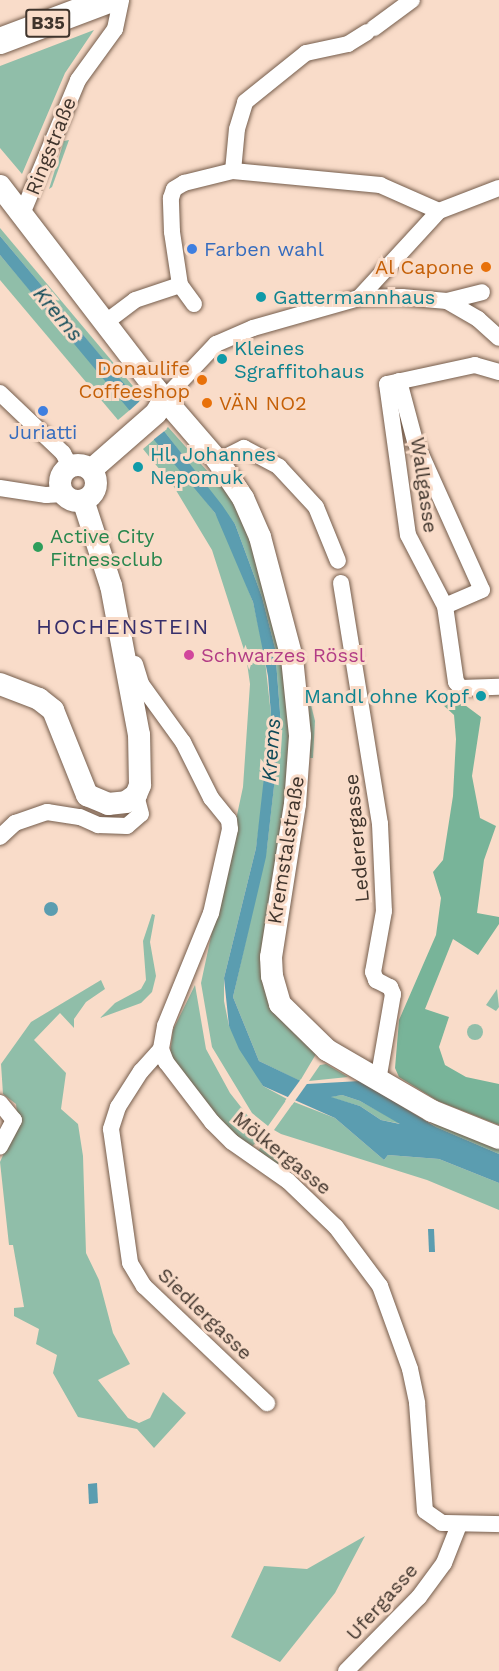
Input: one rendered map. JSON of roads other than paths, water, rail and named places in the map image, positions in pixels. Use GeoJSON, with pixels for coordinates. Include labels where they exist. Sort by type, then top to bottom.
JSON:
{"type":"FeatureCollection","features":[{"type":"Feature","properties":{"kind":"main road","name":"B35"},"geometry":{"type":"LineString","coordinates":[[0,41],[109,0]]}},
{"type":"Feature","properties":{"kind":"main road"},"geometry":{"type":"LineString","coordinates":[[0,186],[22,214]]}},
{"type":"Feature","properties":{"kind":"main road","name":"Ringstraße"},"geometry":{"type":"LineString","coordinates":[[22,214],[106,322],[160,406]]}},
{"type":"Feature","properties":{"kind":"main road"},"geometry":{"type":"LineString","coordinates":[[0,684],[31,694],[53,710],[87,795],[108,804],[126,802],[136,795],[140,785],[139,735],[101,551],[73,497],[60,481],[124,442],[160,406]]}},
{"type":"Feature","properties":{"kind":"main road","name":"Kremstalstraße"},"geometry":{"type":"LineString","coordinates":[[160,406],[218,461],[243,498],[260,537],[283,616],[298,696],[300,761],[273,925],[271,957],[275,990],[280,1004],[308,1035],[378,1080],[450,1119],[499,1138]]}},
{"type":"Feature","properties":{"kind":"main road"},"geometry":{"type":"LineString","coordinates":[[73,497],[96,486],[81,468]]}},
{"type":"Feature","properties":{"kind":"street","name":"Ringstraße"},"geometry":{"type":"LineString","coordinates":[[22,214],[78,80],[115,28],[121,0]]}},
{"type":"Feature","properties":{"kind":"street"},"geometry":{"type":"LineString","coordinates":[[233,171],[237,129],[245,102],[306,53],[348,44],[412,0]]}},
{"type":"Feature","properties":{"kind":"street"},"geometry":{"type":"LineString","coordinates":[[194,304],[180,285],[172,232],[174,189],[184,183],[233,171],[380,185],[439,211]]}},
{"type":"Feature","properties":{"kind":"street"},"geometry":{"type":"LineString","coordinates":[[359,298],[439,211],[499,188]]}},
{"type":"Feature","properties":{"kind":"street"},"geometry":{"type":"LineString","coordinates":[[106,322],[135,300],[180,285]]}},
{"type":"Feature","properties":{"kind":"street"},"geometry":{"type":"LineString","coordinates":[[160,406],[216,344],[232,335],[359,298],[393,296],[447,301],[482,292]]}},
{"type":"Feature","properties":{"kind":"street"},"geometry":{"type":"LineString","coordinates":[[447,301],[478,320],[499,338]]}},
{"type":"Feature","properties":{"kind":"street"},"geometry":{"type":"LineString","coordinates":[[445,606],[482,590],[415,441],[393,383],[475,365],[499,372]]}},
{"type":"Feature","properties":{"kind":"street","name":"Wallgasse"},"geometry":{"type":"LineString","coordinates":[[393,383],[410,542],[445,606],[453,670],[461,688],[499,687]]}},
{"type":"Feature","properties":{"kind":"street"},"geometry":{"type":"LineString","coordinates":[[0,393],[81,468]]}},
{"type":"Feature","properties":{"kind":"street"},"geometry":{"type":"LineString","coordinates":[[218,461],[244,448],[279,467],[312,500],[338,561]]}},
{"type":"Feature","properties":{"kind":"street"},"geometry":{"type":"LineString","coordinates":[[0,488],[73,497]]}},
{"type":"Feature","properties":{"kind":"street","name":"Lederergasse"},"geometry":{"type":"LineString","coordinates":[[341,583],[380,824],[384,911],[373,972],[376,980],[390,987],[393,994],[378,1080]]}},
{"type":"Feature","properties":{"kind":"street"},"geometry":{"type":"LineString","coordinates":[[114,607],[125,624],[141,684],[183,742],[211,798],[229,820],[230,829],[212,913],[168,1018],[161,1049]]}},
{"type":"Feature","properties":{"kind":"street"},"geometry":{"type":"LineString","coordinates":[[0,837],[15,823],[48,812],[80,817],[98,825],[127,826],[141,814],[136,795]]}},
{"type":"Feature","properties":{"kind":"street","name":"Siedlergasse"},"geometry":{"type":"LineString","coordinates":[[161,1049],[135,1080],[118,1107],[111,1129],[130,1263],[144,1286],[267,1403]]}},
{"type":"Feature","properties":{"kind":"street","name":"Mölkergasse"},"geometry":{"type":"LineString","coordinates":[[161,1049],[180,1082],[212,1122],[313,1203],[375,1278],[410,1369],[421,1431],[425,1511],[432,1519],[459,1524],[499,1524]]}},
{"type":"Feature","properties":{"kind":"street"},"geometry":{"type":"LineString","coordinates":[[0,1103],[14,1120],[0,1146]]}},
{"type":"Feature","properties":{"kind":"street","name":"Ufergasse"},"geometry":{"type":"LineString","coordinates":[[346,1671],[419,1597],[448,1556],[459,1524]]}},
{"type":"Feature","properties":{"kind":"water","name":"Krems"},"geometry":{"type":"Polygon","coordinates":[[[0,236],[164,431],[222,505],[235,524],[262,597],[275,648],[281,725],[266,857],[233,997],[259,1061],[307,1084],[360,1081],[436,1127],[499,1154],[499,1183],[439,1159],[388,1155],[384,1160],[335,1118],[263,1086],[239,1049],[229,1026],[224,978],[256,848],[271,715],[268,676],[253,602],[215,513],[0,255],[0,236]],[[342,1095],[331,1097],[360,1106],[381,1120],[400,1124],[360,1101],[342,1095]]]}},
{"type":"Feature","properties":{"kind":"water"},"geometry":{"type":"Polygon","coordinates":[[[51,902],[56,904],[58,909],[56,914],[51,916],[46,914],[44,909],[46,904],[51,902]]]}},
{"type":"Feature","properties":{"kind":"water"},"geometry":{"type":"Polygon","coordinates":[[[428,1229],[434,1229],[435,1252],[429,1252],[428,1229]]]}},
{"type":"Feature","properties":{"kind":"water"},"geometry":{"type":"Polygon","coordinates":[[[97,1483],[98,1503],[89,1504],[88,1484],[97,1483]]]}},
{"type":"Feature","properties":{"kind":"place","name":"Farben wahl"},"geometry":{"type":"Point","coordinates":[192,249]}},
{"type":"Feature","properties":{"kind":"place","name":"Al Capone"},"geometry":{"type":"Point","coordinates":[486,267]}},
{"type":"Feature","properties":{"kind":"place","name":"Gattermannhaus"},"geometry":{"type":"Point","coordinates":[261,297]}},
{"type":"Feature","properties":{"kind":"place","name":"Kleines Sgraffitohaus"},"geometry":{"type":"Point","coordinates":[222,359]}},
{"type":"Feature","properties":{"kind":"place","name":"Donaulife Coffeeshop"},"geometry":{"type":"Point","coordinates":[202,380]}},
{"type":"Feature","properties":{"kind":"place","name":"VÄN NO2"},"geometry":{"type":"Point","coordinates":[207,403]}},
{"type":"Feature","properties":{"kind":"place","name":"Juriatti"},"geometry":{"type":"Point","coordinates":[43,411]}},
{"type":"Feature","properties":{"kind":"place","name":"Hl. Johannes Nepomuk"},"geometry":{"type":"Point","coordinates":[138,467]}},
{"type":"Feature","properties":{"kind":"place","name":"Active City Fitnessclub"},"geometry":{"type":"Point","coordinates":[38,547]}},
{"type":"Feature","properties":{"kind":"place","name":"Schwarzes Rössl"},"geometry":{"type":"Point","coordinates":[189,655]}},
{"type":"Feature","properties":{"kind":"place","name":"Mandl ohne Kopf"},"geometry":{"type":"Point","coordinates":[481,696]}},
{"type":"Feature","properties":{"kind":"district","name":"HOCHENSTEIN"},"geometry":{"type":"Point","coordinates":[123,627]}}]}
